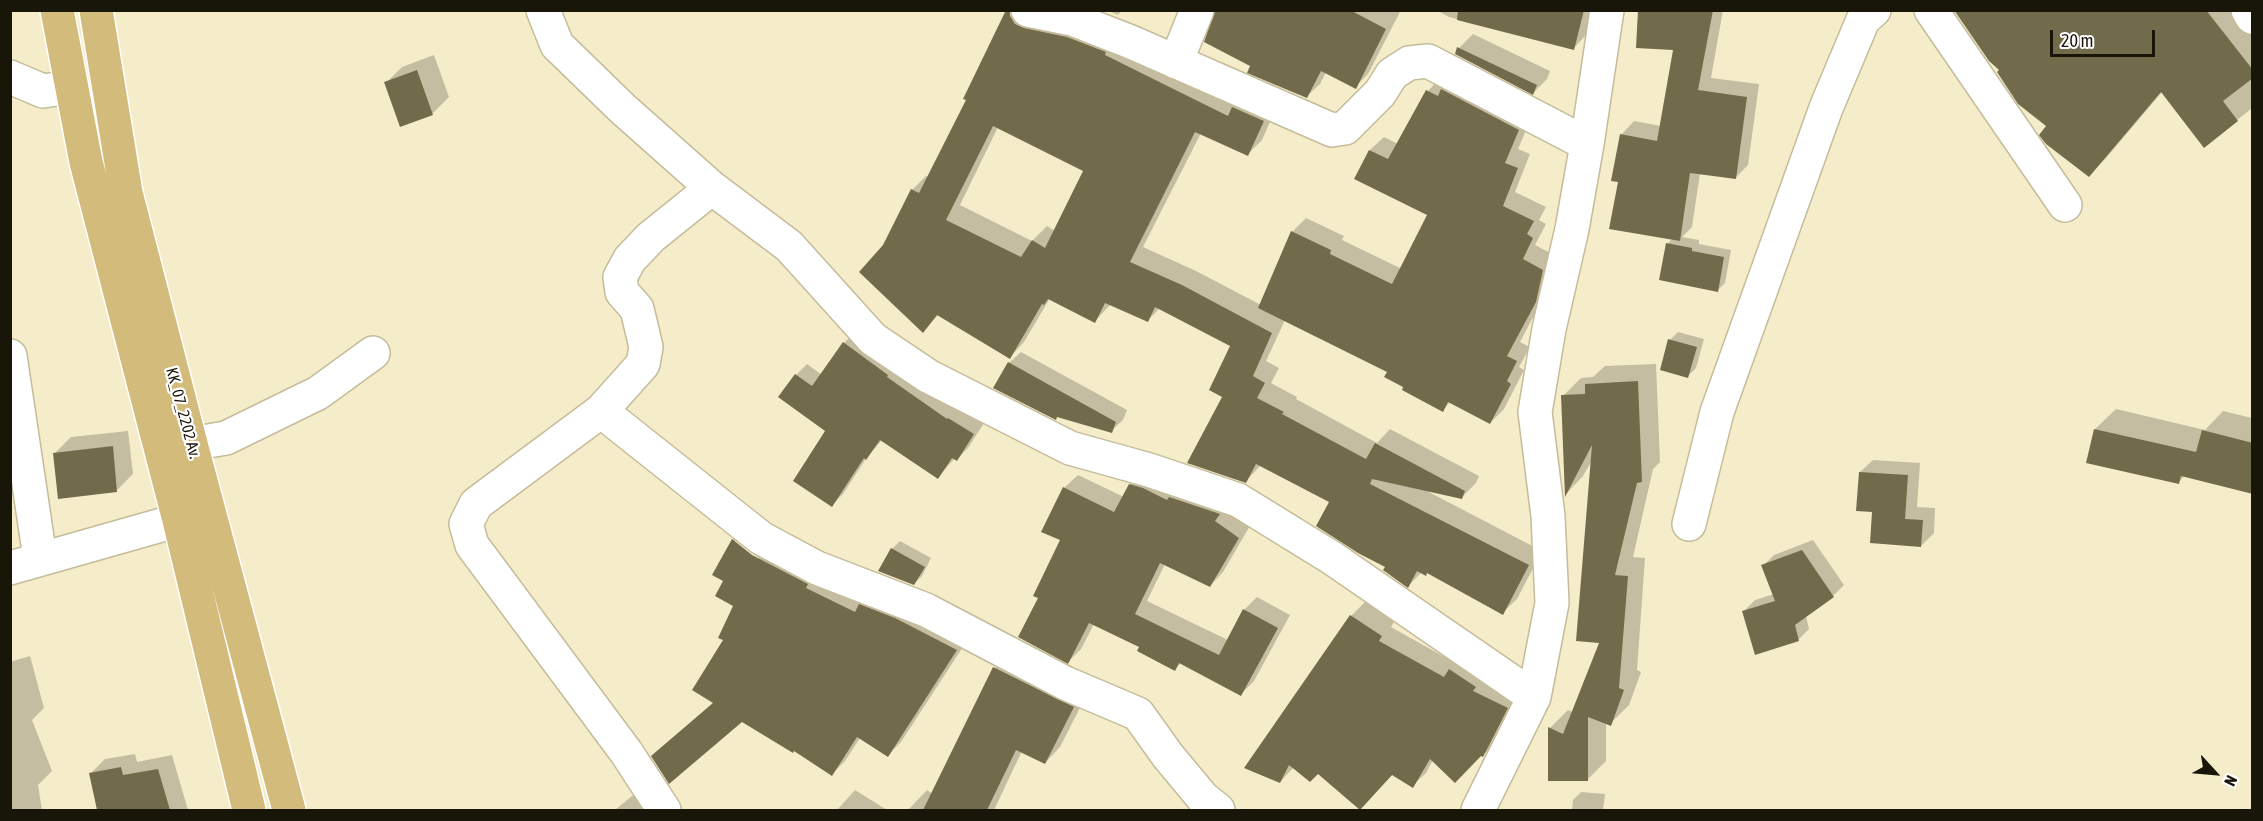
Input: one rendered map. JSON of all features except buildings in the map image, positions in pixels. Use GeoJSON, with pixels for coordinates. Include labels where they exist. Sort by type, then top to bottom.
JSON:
{"type":"FeatureCollection","features":[{"type":"Feature","properties":{"kind":"main road"},"geometry":{"type":"LineString","coordinates":[[57,10],[86,162],[178,520],[249,810]]}},
{"type":"Feature","properties":{"kind":"main road","name":"KK_07_2202 Av."},"geometry":{"type":"LineString","coordinates":[[96,10],[126,193],[289,810]]}},
{"type":"Feature","properties":{"kind":"street"},"geometry":{"type":"LineString","coordinates":[[543,10],[557,45],[623,109],[712,188],[789,246],[873,339],[928,376],[1070,448],[1149,470],[1238,500],[1332,558],[1534,697]]}},
{"type":"Feature","properties":{"kind":"street"},"geometry":{"type":"LineString","coordinates":[[1028,10],[1072,19],[1332,130],[1345,128],[1380,93],[1392,74],[1409,63],[1428,61],[1587,144]]}},
{"type":"Feature","properties":{"kind":"street"},"geometry":{"type":"LineString","coordinates":[[1176,62],[1197,10]]}},
{"type":"Feature","properties":{"kind":"street"},"geometry":{"type":"LineString","coordinates":[[1478,810],[1534,697],[1552,603],[1548,516],[1535,412],[1549,329],[1572,229],[1607,10]]}},
{"type":"Feature","properties":{"kind":"street"},"geometry":{"type":"LineString","coordinates":[[1689,524],[1717,412],[1826,108],[1863,20],[1874,10]]}},
{"type":"Feature","properties":{"kind":"street"},"geometry":{"type":"LineString","coordinates":[[1931,10],[2065,205]]}},
{"type":"Feature","properties":{"kind":"street"},"geometry":{"type":"LineString","coordinates":[[2248,10],[2253,17]]}},
{"type":"Feature","properties":{"kind":"street"},"geometry":{"type":"LineString","coordinates":[[10,77],[43,91],[71,87]]}},
{"type":"Feature","properties":{"kind":"street"},"geometry":{"type":"LineString","coordinates":[[663,810],[626,752],[472,545],[466,525],[476,504],[601,411],[643,364],[646,347],[637,309],[622,292],[620,277],[630,260],[651,237],[712,188]]}},
{"type":"Feature","properties":{"kind":"street"},"geometry":{"type":"LineString","coordinates":[[191,444],[226,438],[318,393],[373,353]]}},
{"type":"Feature","properties":{"kind":"street"},"geometry":{"type":"LineString","coordinates":[[10,356],[25,563],[178,520]]}},
{"type":"Feature","properties":{"kind":"street"},"geometry":{"type":"LineString","coordinates":[[601,411],[761,538],[817,568],[926,610],[1065,682],[1138,714],[1182,773],[1203,798],[1218,810]]}}]}
